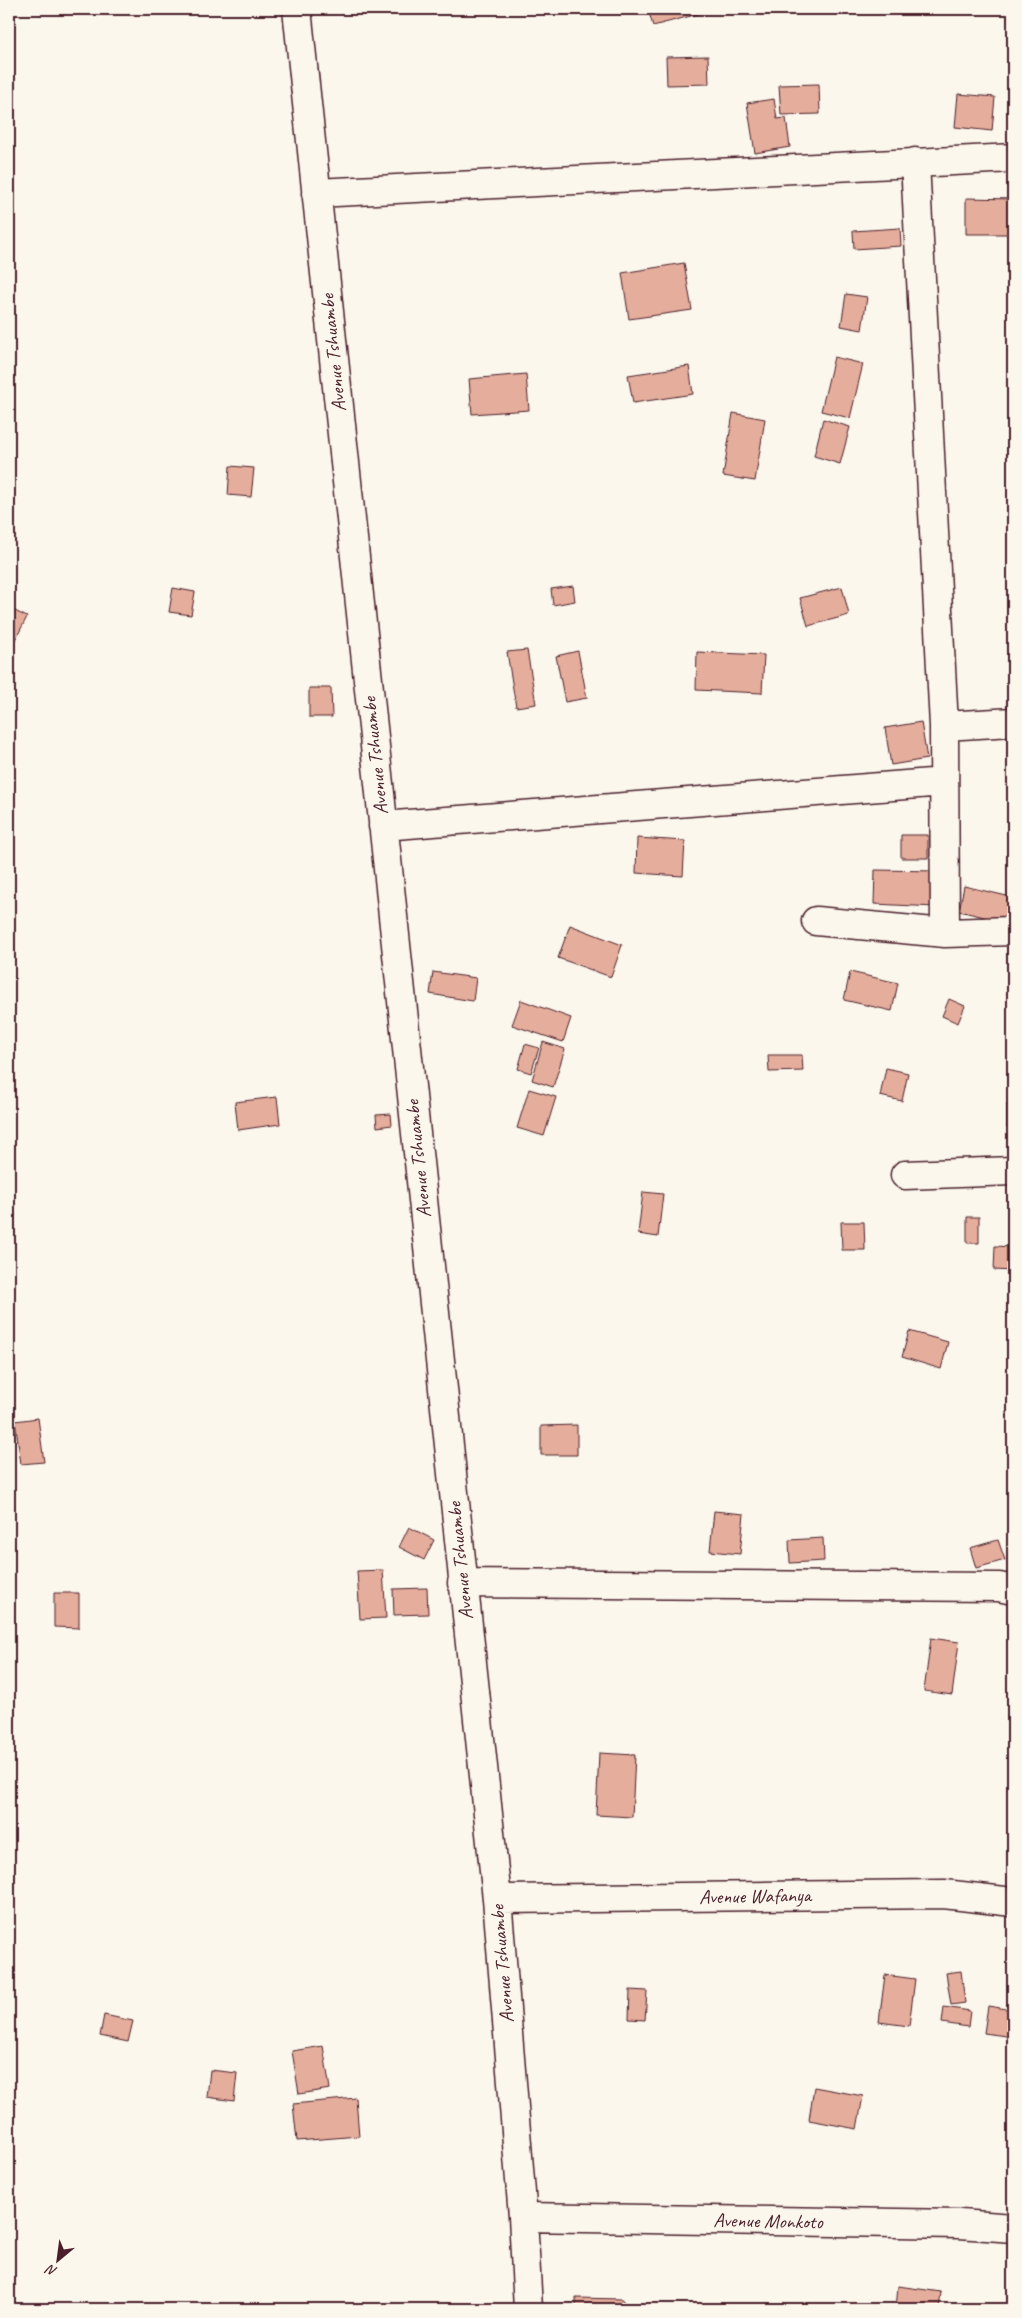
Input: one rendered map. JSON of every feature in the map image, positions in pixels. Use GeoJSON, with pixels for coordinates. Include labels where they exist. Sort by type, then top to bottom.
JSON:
{"type":"FeatureCollection","features":[{"type":"Feature","properties":{"kind":"street","name":"Avenue Tshuambe"},"geometry":{"type":"LineString","coordinates":[[297,9],[496,1899],[523,2217],[528,2309]]}},
{"type":"Feature","properties":{"kind":"street"},"geometry":{"type":"LineString","coordinates":[[316,193],[1013,158]]}},
{"type":"Feature","properties":{"kind":"street"},"geometry":{"type":"LineString","coordinates":[[915,162],[944,726],[945,933]]}},
{"type":"Feature","properties":{"kind":"street"},"geometry":{"type":"LineString","coordinates":[[944,726],[1013,722]]}},
{"type":"Feature","properties":{"kind":"street"},"geometry":{"type":"LineString","coordinates":[[383,826],[944,782]]}},
{"type":"Feature","properties":{"kind":"street"},"geometry":{"type":"LineString","coordinates":[[816,921],[945,933],[1013,930]]}},
{"type":"Feature","properties":{"kind":"street"},"geometry":{"type":"LineString","coordinates":[[905,1175],[1013,1171]]}},
{"type":"Feature","properties":{"kind":"street"},"geometry":{"type":"LineString","coordinates":[[462,1583],[998,1587],[1013,1590]]}},
{"type":"Feature","properties":{"kind":"street","name":"Avenue Wafanya"},"geometry":{"type":"LineString","coordinates":[[496,1899],[944,1894],[1013,1902]]}},
{"type":"Feature","properties":{"kind":"street","name":"Avenue Monkoto"},"geometry":{"type":"LineString","coordinates":[[523,2217],[960,2224],[1013,2228]]}},
{"type":"Feature","properties":{"kind":"building"},"geometry":{"type":"Polygon","coordinates":[[[648,9],[701,9],[702,13],[653,26],[648,9]]]}},
{"type":"Feature","properties":{"kind":"building"},"geometry":{"type":"Polygon","coordinates":[[[708,56],[709,84],[667,85],[666,57],[708,56]]]}},
{"type":"Feature","properties":{"kind":"building"},"geometry":{"type":"Polygon","coordinates":[[[819,84],[820,114],[781,115],[779,85],[819,84]]]}},
{"type":"Feature","properties":{"kind":"building"},"geometry":{"type":"Polygon","coordinates":[[[958,94],[995,97],[992,131],[955,127],[958,94]]]}},
{"type":"Feature","properties":{"kind":"building"},"geometry":{"type":"Polygon","coordinates":[[[774,99],[777,119],[786,118],[790,147],[755,153],[747,103],[774,99]]]}},
{"type":"Feature","properties":{"kind":"building"},"geometry":{"type":"Polygon","coordinates":[[[966,198],[1013,199],[1013,234],[966,234],[966,198]]]}},
{"type":"Feature","properties":{"kind":"building"},"geometry":{"type":"Polygon","coordinates":[[[900,228],[901,246],[854,249],[853,231],[900,228]]]}},
{"type":"Feature","properties":{"kind":"building"},"geometry":{"type":"Polygon","coordinates":[[[684,263],[692,310],[629,319],[622,273],[684,263]]]}},
{"type":"Feature","properties":{"kind":"building"},"geometry":{"type":"Polygon","coordinates":[[[846,294],[867,297],[862,330],[841,326],[846,294]]]}},
{"type":"Feature","properties":{"kind":"building"},"geometry":{"type":"Polygon","coordinates":[[[834,357],[863,364],[850,418],[821,411],[834,357]]]}},
{"type":"Feature","properties":{"kind":"building"},"geometry":{"type":"Polygon","coordinates":[[[689,366],[693,394],[633,403],[628,375],[689,366]]]}},
{"type":"Feature","properties":{"kind":"building"},"geometry":{"type":"Polygon","coordinates":[[[526,374],[529,410],[472,414],[469,379],[526,374]]]}},
{"type":"Feature","properties":{"kind":"building"},"geometry":{"type":"Polygon","coordinates":[[[733,413],[765,419],[755,481],[723,476],[733,413]]]}},
{"type":"Feature","properties":{"kind":"building"},"geometry":{"type":"Polygon","coordinates":[[[823,419],[850,427],[840,464],[814,456],[823,419]]]}},
{"type":"Feature","properties":{"kind":"building"},"geometry":{"type":"Polygon","coordinates":[[[230,466],[254,468],[251,497],[228,495],[230,466]]]}},
{"type":"Feature","properties":{"kind":"building"},"geometry":{"type":"Polygon","coordinates":[[[573,586],[575,601],[553,605],[551,589],[573,586]]]}},
{"type":"Feature","properties":{"kind":"building"},"geometry":{"type":"Polygon","coordinates":[[[842,587],[849,615],[808,626],[800,598],[842,587]]]}},
{"type":"Feature","properties":{"kind":"building"},"geometry":{"type":"Polygon","coordinates":[[[173,588],[195,592],[191,615],[169,612],[173,588]]]}},
{"type":"Feature","properties":{"kind":"building"},"geometry":{"type":"Polygon","coordinates":[[[9,608],[27,617],[11,648],[9,647],[9,608]]]}},
{"type":"Feature","properties":{"kind":"building"},"geometry":{"type":"Polygon","coordinates":[[[527,650],[536,704],[516,707],[507,652],[527,650]]]}},
{"type":"Feature","properties":{"kind":"building"},"geometry":{"type":"Polygon","coordinates":[[[578,651],[587,698],[565,702],[556,656],[578,651]]]}},
{"type":"Feature","properties":{"kind":"building"},"geometry":{"type":"Polygon","coordinates":[[[697,652],[764,655],[762,693],[696,690],[697,652]]]}},
{"type":"Feature","properties":{"kind":"building"},"geometry":{"type":"Polygon","coordinates":[[[309,688],[331,688],[332,717],[309,717],[309,688]]]}},
{"type":"Feature","properties":{"kind":"building"},"geometry":{"type":"Polygon","coordinates":[[[921,722],[927,759],[891,765],[885,728],[921,722]]]}},
{"type":"Feature","properties":{"kind":"building"},"geometry":{"type":"Polygon","coordinates":[[[901,835],[928,835],[928,858],[901,858],[901,835]]]}},
{"type":"Feature","properties":{"kind":"building"},"geometry":{"type":"Polygon","coordinates":[[[637,838],[685,841],[683,876],[636,873],[637,838]]]}},
{"type":"Feature","properties":{"kind":"building"},"geometry":{"type":"Polygon","coordinates":[[[875,870],[937,871],[936,907],[874,904],[875,870]]]}},
{"type":"Feature","properties":{"kind":"building"},"geometry":{"type":"Polygon","coordinates":[[[964,886],[1011,897],[1006,922],[959,911],[964,886]]]}},
{"type":"Feature","properties":{"kind":"building"},"geometry":{"type":"Polygon","coordinates":[[[570,925],[622,945],[611,977],[558,958],[570,925]]]}},
{"type":"Feature","properties":{"kind":"building"},"geometry":{"type":"Polygon","coordinates":[[[433,972],[476,978],[473,1001],[430,994],[433,972]]]}},
{"type":"Feature","properties":{"kind":"building"},"geometry":{"type":"Polygon","coordinates":[[[850,972],[898,983],[892,1011],[844,1000],[850,972]]]}},
{"type":"Feature","properties":{"kind":"building"},"geometry":{"type":"Polygon","coordinates":[[[949,999],[965,1006],[958,1023],[942,1016],[949,999]]]}},
{"type":"Feature","properties":{"kind":"building"},"geometry":{"type":"Polygon","coordinates":[[[521,1000],[571,1018],[563,1042],[512,1025],[521,1000]]]}},
{"type":"Feature","properties":{"kind":"building"},"geometry":{"type":"Polygon","coordinates":[[[543,1042],[565,1049],[553,1087],[532,1080],[543,1042]]]}},
{"type":"Feature","properties":{"kind":"building"},"geometry":{"type":"Polygon","coordinates":[[[525,1044],[539,1048],[531,1073],[518,1069],[525,1044]]]}},
{"type":"Feature","properties":{"kind":"building"},"geometry":{"type":"Polygon","coordinates":[[[768,1055],[802,1055],[803,1071],[769,1072],[768,1055]]]}},
{"type":"Feature","properties":{"kind":"building"},"geometry":{"type":"Polygon","coordinates":[[[886,1068],[908,1073],[902,1101],[880,1096],[886,1068]]]}},
{"type":"Feature","properties":{"kind":"building"},"geometry":{"type":"Polygon","coordinates":[[[529,1089],[556,1097],[544,1136],[517,1128],[529,1089]]]}},
{"type":"Feature","properties":{"kind":"building"},"geometry":{"type":"Polygon","coordinates":[[[277,1097],[280,1124],[238,1130],[235,1102],[277,1097]]]}},
{"type":"Feature","properties":{"kind":"building"},"geometry":{"type":"Polygon","coordinates":[[[1007,1104],[1013,1104],[1013,1128],[1007,1128],[1007,1104]]]}},
{"type":"Feature","properties":{"kind":"building"},"geometry":{"type":"Polygon","coordinates":[[[391,1114],[392,1125],[377,1127],[376,1115],[391,1114]]]}},
{"type":"Feature","properties":{"kind":"building"},"geometry":{"type":"Polygon","coordinates":[[[643,1192],[663,1194],[658,1237],[638,1234],[643,1192]]]}},
{"type":"Feature","properties":{"kind":"building"},"geometry":{"type":"Polygon","coordinates":[[[967,1217],[979,1217],[979,1243],[967,1243],[967,1217]]]}},
{"type":"Feature","properties":{"kind":"building"},"geometry":{"type":"Polygon","coordinates":[[[841,1222],[864,1222],[865,1250],[842,1250],[841,1222]]]}},
{"type":"Feature","properties":{"kind":"building"},"geometry":{"type":"Polygon","coordinates":[[[995,1246],[1012,1247],[1011,1271],[994,1270],[995,1246]]]}},
{"type":"Feature","properties":{"kind":"building"},"geometry":{"type":"Polygon","coordinates":[[[909,1331],[948,1342],[941,1369],[902,1357],[909,1331]]]}},
{"type":"Feature","properties":{"kind":"building"},"geometry":{"type":"Polygon","coordinates":[[[38,1418],[44,1462],[21,1464],[15,1421],[38,1418]]]}},
{"type":"Feature","properties":{"kind":"building"},"geometry":{"type":"Polygon","coordinates":[[[577,1425],[577,1455],[541,1455],[541,1426],[577,1425]]]}},
{"type":"Feature","properties":{"kind":"building"},"geometry":{"type":"Polygon","coordinates":[[[714,1511],[744,1514],[740,1554],[710,1551],[714,1511]]]}},
{"type":"Feature","properties":{"kind":"building"},"geometry":{"type":"Polygon","coordinates":[[[409,1527],[434,1540],[424,1560],[399,1547],[409,1527]]]}},
{"type":"Feature","properties":{"kind":"building"},"geometry":{"type":"Polygon","coordinates":[[[823,1538],[824,1561],[790,1563],[789,1540],[823,1538]]]}},
{"type":"Feature","properties":{"kind":"building"},"geometry":{"type":"Polygon","coordinates":[[[998,1540],[1005,1560],[976,1568],[970,1548],[998,1540]]]}},
{"type":"Feature","properties":{"kind":"building"},"geometry":{"type":"Polygon","coordinates":[[[383,1570],[386,1618],[360,1619],[357,1571],[383,1570]]]}},
{"type":"Feature","properties":{"kind":"building"},"geometry":{"type":"Polygon","coordinates":[[[427,1588],[428,1614],[394,1615],[393,1589],[427,1588]]]}},
{"type":"Feature","properties":{"kind":"building"},"geometry":{"type":"Polygon","coordinates":[[[54,1593],[79,1593],[79,1628],[54,1627],[54,1593]]]}},
{"type":"Feature","properties":{"kind":"building"},"geometry":{"type":"Polygon","coordinates":[[[931,1638],[959,1642],[952,1695],[924,1691],[931,1638]]]}},
{"type":"Feature","properties":{"kind":"building"},"geometry":{"type":"Polygon","coordinates":[[[599,1753],[635,1755],[632,1817],[596,1815],[599,1753]]]}},
{"type":"Feature","properties":{"kind":"building"},"geometry":{"type":"Polygon","coordinates":[[[961,1971],[965,2003],[951,2005],[946,1973],[961,1971]]]}},
{"type":"Feature","properties":{"kind":"building"},"geometry":{"type":"Polygon","coordinates":[[[885,1975],[915,1979],[909,2026],[879,2022],[885,1975]]]}},
{"type":"Feature","properties":{"kind":"building"},"geometry":{"type":"Polygon","coordinates":[[[630,1990],[647,1991],[645,2020],[629,2019],[630,1990]]]}},
{"type":"Feature","properties":{"kind":"building"},"geometry":{"type":"Polygon","coordinates":[[[988,2006],[1013,2010],[1013,2037],[984,2033],[988,2006]]]}},
{"type":"Feature","properties":{"kind":"building"},"geometry":{"type":"Polygon","coordinates":[[[944,2007],[970,2011],[968,2027],[942,2023],[944,2007]]]}},
{"type":"Feature","properties":{"kind":"building"},"geometry":{"type":"Polygon","coordinates":[[[104,2015],[133,2021],[128,2042],[100,2036],[104,2015]]]}},
{"type":"Feature","properties":{"kind":"building"},"geometry":{"type":"Polygon","coordinates":[[[323,2046],[330,2089],[299,2094],[292,2051],[323,2046]]]}},
{"type":"Feature","properties":{"kind":"building"},"geometry":{"type":"Polygon","coordinates":[[[210,2070],[237,2073],[234,2101],[207,2097],[210,2070]]]}},
{"type":"Feature","properties":{"kind":"building"},"geometry":{"type":"Polygon","coordinates":[[[814,2087],[863,2096],[857,2129],[809,2120],[814,2087]]]}},
{"type":"Feature","properties":{"kind":"building"},"geometry":{"type":"Polygon","coordinates":[[[356,2098],[359,2136],[297,2141],[293,2104],[356,2098]]]}},
{"type":"Feature","properties":{"kind":"building"},"geometry":{"type":"Polygon","coordinates":[[[898,2286],[941,2292],[939,2309],[896,2309],[898,2286]]]}},
{"type":"Feature","properties":{"kind":"building"},"geometry":{"type":"Polygon","coordinates":[[[576,2298],[623,2299],[623,2309],[576,2309],[576,2298]]]}}]}
